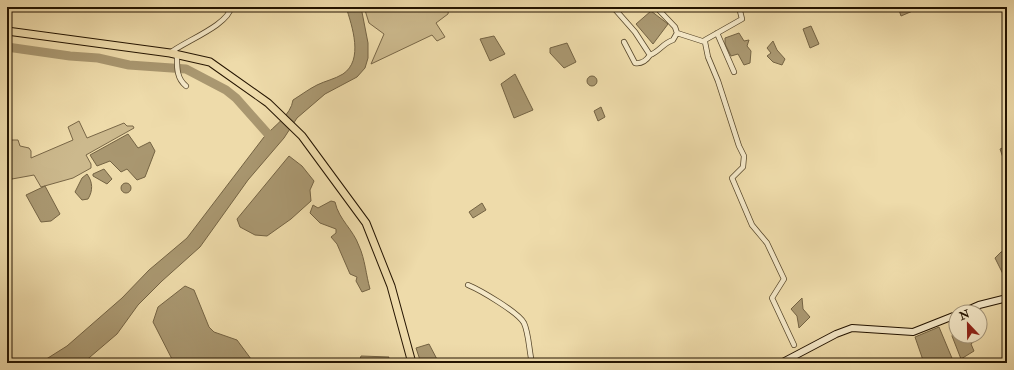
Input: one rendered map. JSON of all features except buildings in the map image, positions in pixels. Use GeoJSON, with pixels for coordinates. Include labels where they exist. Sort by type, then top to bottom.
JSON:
{"type":"FeatureCollection","features":[{"type":"Feature","properties":{"kind":"highway"},"geometry":{"type":"LineString","coordinates":[[7,31],[173,53],[210,62],[268,103],[302,136],[366,223],[391,286],[412,363]]}},
{"type":"Feature","properties":{"kind":"main road"},"geometry":{"type":"LineString","coordinates":[[983,304],[1007,298]]}},
{"type":"Feature","properties":{"kind":"main road"},"geometry":{"type":"LineString","coordinates":[[781,363],[836,334],[852,328],[913,332],[948,318]]}},
{"type":"Feature","properties":{"kind":"street"},"geometry":{"type":"LineString","coordinates":[[186,86],[180,81],[177,62],[173,53],[181,44],[217,24],[229,13],[231,7]]}},
{"type":"Feature","properties":{"kind":"street"},"geometry":{"type":"LineString","coordinates":[[613,7],[636,32],[650,55]]}},
{"type":"Feature","properties":{"kind":"street"},"geometry":{"type":"LineString","coordinates":[[624,42],[635,63],[640,64],[647,60],[650,55],[657,53],[667,42],[673,40],[677,33],[675,27],[656,7]]}},
{"type":"Feature","properties":{"kind":"street"},"geometry":{"type":"LineString","coordinates":[[705,42],[705,40],[742,19],[740,7]]}},
{"type":"Feature","properties":{"kind":"street"},"geometry":{"type":"LineString","coordinates":[[677,33],[705,42]]}},
{"type":"Feature","properties":{"kind":"street"},"geometry":{"type":"LineString","coordinates":[[717,33],[734,72]]}},
{"type":"Feature","properties":{"kind":"street"},"geometry":{"type":"LineString","coordinates":[[705,42],[708,57],[738,146],[744,156],[743,167],[732,178],[752,225],[767,243],[784,279],[772,298],[794,345]]}},
{"type":"Feature","properties":{"kind":"street"},"geometry":{"type":"LineString","coordinates":[[468,285],[481,291],[518,316],[524,324],[532,363]]}},
{"type":"Feature","properties":{"kind":"shaded area"},"geometry":{"type":"Polygon","coordinates":[[[346,7],[361,7],[368,43],[368,58],[365,68],[357,77],[325,94],[297,118],[284,138],[248,180],[200,247],[138,305],[117,334],[83,363],[40,363],[67,346],[122,298],[149,270],[187,238],[264,137],[286,115],[292,105],[293,100],[317,85],[343,74],[349,68],[355,52],[355,42],[346,7]]]}},
{"type":"Feature","properties":{"kind":"shaded area"},"geometry":{"type":"Polygon","coordinates":[[[364,7],[449,7],[448,14],[436,23],[445,37],[437,41],[432,35],[371,64],[384,34],[369,23],[364,7]]]}},
{"type":"Feature","properties":{"kind":"shaded area"},"geometry":{"type":"Polygon","coordinates":[[[898,7],[914,7],[915,10],[901,16],[898,7]]]}},
{"type":"Feature","properties":{"kind":"shaded area"},"geometry":{"type":"Polygon","coordinates":[[[651,11],[668,24],[653,44],[636,24],[651,11]]]}},
{"type":"Feature","properties":{"kind":"shaded area"},"geometry":{"type":"Polygon","coordinates":[[[811,26],[819,44],[810,48],[803,29],[811,26]]]}},
{"type":"Feature","properties":{"kind":"shaded area"},"geometry":{"type":"Polygon","coordinates":[[[739,33],[744,41],[749,40],[747,46],[751,51],[750,63],[744,65],[738,54],[731,56],[725,44],[725,38],[739,33]]]}},
{"type":"Feature","properties":{"kind":"shaded area"},"geometry":{"type":"Polygon","coordinates":[[[494,36],[505,54],[490,61],[480,39],[494,36]]]}},
{"type":"Feature","properties":{"kind":"shaded area"},"geometry":{"type":"Polygon","coordinates":[[[773,41],[777,50],[785,59],[782,65],[773,62],[767,56],[771,53],[767,48],[773,41]]]}},
{"type":"Feature","properties":{"kind":"shaded area"},"geometry":{"type":"Polygon","coordinates":[[[567,43],[576,62],[564,68],[550,53],[550,48],[567,43]]]}},
{"type":"Feature","properties":{"kind":"shaded area"},"geometry":{"type":"Polygon","coordinates":[[[515,74],[533,110],[514,118],[501,84],[515,74]]]}},
{"type":"Feature","properties":{"kind":"shaded area"},"geometry":{"type":"Polygon","coordinates":[[[590,76],[594,76],[596,77],[596,85],[590,86],[587,83],[587,79],[590,76]]]}},
{"type":"Feature","properties":{"kind":"shaded area"},"geometry":{"type":"Polygon","coordinates":[[[601,107],[605,117],[598,121],[594,111],[601,107]]]}},
{"type":"Feature","properties":{"kind":"shaded area"},"geometry":{"type":"Polygon","coordinates":[[[79,121],[87,138],[124,123],[127,126],[133,126],[134,128],[86,155],[91,164],[91,168],[73,178],[41,187],[34,175],[12,179],[7,171],[7,135],[11,140],[18,140],[20,146],[29,148],[31,151],[31,158],[73,140],[68,127],[79,121]]]}},
{"type":"Feature","properties":{"kind":"shaded area"},"geometry":{"type":"Polygon","coordinates":[[[128,134],[138,148],[150,142],[155,151],[145,177],[137,180],[127,169],[121,172],[110,161],[97,166],[90,155],[128,134]]]}},
{"type":"Feature","properties":{"kind":"shaded area"},"geometry":{"type":"Polygon","coordinates":[[[1007,146],[1007,169],[1000,149],[1007,146]]]}},
{"type":"Feature","properties":{"kind":"shaded area"},"geometry":{"type":"Polygon","coordinates":[[[289,156],[302,166],[314,181],[310,190],[311,201],[291,219],[267,236],[255,235],[240,227],[237,219],[289,156]]]}},
{"type":"Feature","properties":{"kind":"shaded area"},"geometry":{"type":"Polygon","coordinates":[[[104,169],[112,179],[107,184],[93,176],[93,174],[104,169]]]}},
{"type":"Feature","properties":{"kind":"shaded area"},"geometry":{"type":"Polygon","coordinates":[[[87,174],[91,183],[91,193],[88,199],[82,200],[75,192],[82,178],[87,174]]]}},
{"type":"Feature","properties":{"kind":"shaded area"},"geometry":{"type":"Polygon","coordinates":[[[124,183],[128,183],[131,188],[128,193],[124,193],[121,190],[121,186],[124,183]]]}},
{"type":"Feature","properties":{"kind":"shaded area"},"geometry":{"type":"Polygon","coordinates":[[[45,186],[60,214],[51,221],[41,222],[26,195],[45,186]]]}},
{"type":"Feature","properties":{"kind":"shaded area"},"geometry":{"type":"Polygon","coordinates":[[[331,201],[335,202],[340,214],[353,234],[361,251],[370,289],[362,292],[356,281],[357,277],[350,274],[337,244],[331,237],[336,233],[336,229],[320,223],[310,213],[313,205],[318,208],[331,201]]]}},
{"type":"Feature","properties":{"kind":"shaded area"},"geometry":{"type":"Polygon","coordinates":[[[482,203],[486,210],[473,218],[469,212],[482,203]]]}},
{"type":"Feature","properties":{"kind":"shaded area"},"geometry":{"type":"Polygon","coordinates":[[[1007,250],[1007,282],[995,258],[1001,252],[1007,250]]]}},
{"type":"Feature","properties":{"kind":"shaded area"},"geometry":{"type":"Polygon","coordinates":[[[185,286],[194,290],[209,327],[214,332],[237,340],[254,363],[174,363],[153,322],[158,307],[185,286]]]}},
{"type":"Feature","properties":{"kind":"shaded area"},"geometry":{"type":"Polygon","coordinates":[[[802,298],[803,309],[810,317],[799,328],[797,316],[791,309],[802,298]]]}},
{"type":"Feature","properties":{"kind":"shaded area"},"geometry":{"type":"Polygon","coordinates":[[[939,327],[954,363],[924,363],[915,337],[939,327]]]}},
{"type":"Feature","properties":{"kind":"shaded area"},"geometry":{"type":"Polygon","coordinates":[[[429,344],[439,363],[421,363],[416,348],[429,344]]]}},
{"type":"Feature","properties":{"kind":"shaded area"},"geometry":{"type":"Polygon","coordinates":[[[955,344],[971,344],[974,351],[961,359],[955,344]]]}},
{"type":"Feature","properties":{"kind":"shaded area"},"geometry":{"type":"Polygon","coordinates":[[[361,356],[389,357],[387,363],[359,363],[361,356]]]}},
{"type":"Feature","properties":{"kind":"waterway"},"geometry":{"type":"LineString","coordinates":[[7,47],[70,56],[98,58],[129,65],[186,69],[226,90],[236,98],[271,136]]}}]}
